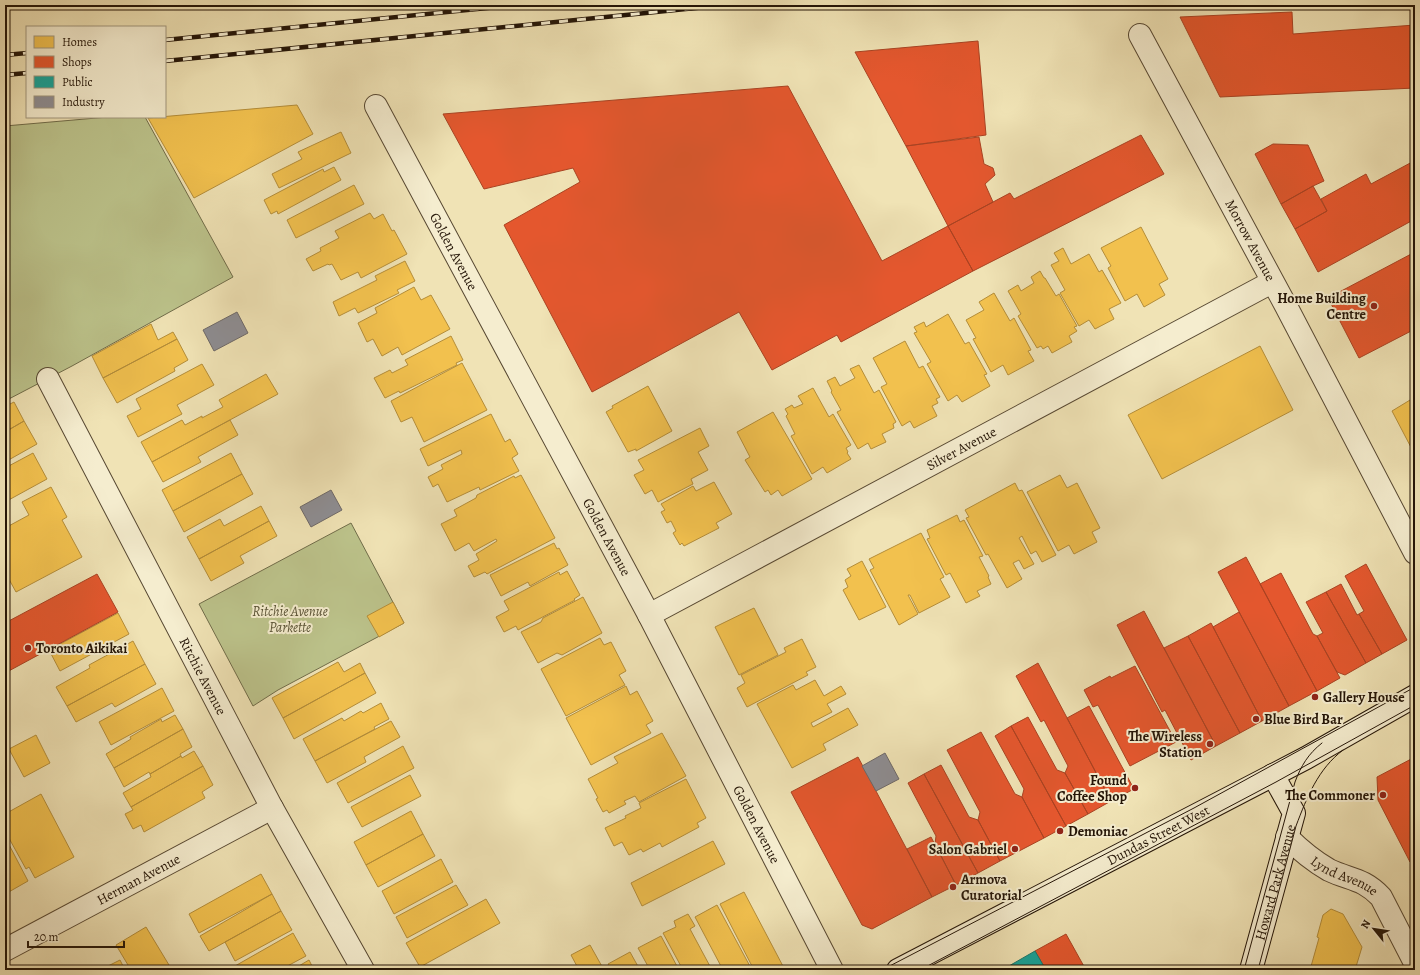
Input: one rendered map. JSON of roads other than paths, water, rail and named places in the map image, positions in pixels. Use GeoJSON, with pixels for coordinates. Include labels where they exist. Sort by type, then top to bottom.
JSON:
{"type":"FeatureCollection","features":[{"type":"Feature","properties":{"kind":"street","name":"Morrow Avenue"},"geometry":{"type":"LineString","coordinates":[[1140,35],[1415,553]]}},
{"type":"Feature","properties":{"kind":"street","name":"Golden Avenue"},"geometry":{"type":"LineString","coordinates":[[376,106],[649,615],[832,970]]}},
{"type":"Feature","properties":{"kind":"street","name":"Silver Avenue"},"geometry":{"type":"LineString","coordinates":[[649,615],[1272,282]]}},
{"type":"Feature","properties":{"kind":"street","name":"Ritchie Avenue"},"geometry":{"type":"LineString","coordinates":[[48,379],[272,808],[363,970]]}},
{"type":"Feature","properties":{"kind":"street","name":"Dundas Street West"},"geometry":{"type":"LineString","coordinates":[[898,970],[1324,748],[1415,696]]}},
{"type":"Feature","properties":{"kind":"street","name":"Howard Park Avenue"},"geometry":{"type":"LineString","coordinates":[[1251,970],[1294,813],[1273,775]]}},
{"type":"Feature","properties":{"kind":"street","name":"Herman Avenue"},"geometry":{"type":"LineString","coordinates":[[5,950],[272,808]]}},
{"type":"Feature","properties":{"kind":"street","name":"Lynd Avenue"},"geometry":{"type":"LineString","coordinates":[[1288,837],[1320,864],[1330,870],[1360,881],[1373,888],[1381,897],[1415,963]]}},
{"type":"Feature","properties":{"kind":"tram line"},"geometry":{"type":"LineString","coordinates":[[882,970],[1194,808],[1415,687]]}},
{"type":"Feature","properties":{"kind":"tram line"},"geometry":{"type":"LineString","coordinates":[[920,970],[1276,782],[1415,705]]}},
{"type":"Feature","properties":{"kind":"tram line"},"geometry":{"type":"LineString","coordinates":[[1244,970],[1295,782],[1306,761],[1313,751],[1322,743]]}},
{"type":"Feature","properties":{"kind":"tram line"},"geometry":{"type":"LineString","coordinates":[[1258,970],[1300,815],[1314,784],[1327,766],[1343,750]]}},
{"type":"Feature","properties":{"kind":"railway"},"geometry":{"type":"LineString","coordinates":[[166,40],[518,5]]}},
{"type":"Feature","properties":{"kind":"railway"},"geometry":{"type":"LineString","coordinates":[[166,61],[726,5]]}},
{"type":"Feature","properties":{"kind":"railway"},"geometry":{"type":"LineString","coordinates":[[5,55],[26,53]]}},
{"type":"Feature","properties":{"kind":"railway"},"geometry":{"type":"LineString","coordinates":[[5,75],[26,73]]}},
{"type":"Feature","properties":{"kind":"place","name":"Home Building Centre"},"geometry":{"type":"Point","coordinates":[1374,306]}},
{"type":"Feature","properties":{"kind":"place","name":"Toronto Aikikai"},"geometry":{"type":"Point","coordinates":[28,648]}},
{"type":"Feature","properties":{"kind":"place","name":"Gallery House"},"geometry":{"type":"Point","coordinates":[1315,697]}},
{"type":"Feature","properties":{"kind":"place","name":"Blue Bird Bar"},"geometry":{"type":"Point","coordinates":[1256,719]}},
{"type":"Feature","properties":{"kind":"place","name":"The Wireless Station"},"geometry":{"type":"Point","coordinates":[1210,744]}},
{"type":"Feature","properties":{"kind":"place","name":"Found Coffee Shop"},"geometry":{"type":"Point","coordinates":[1135,788]}},
{"type":"Feature","properties":{"kind":"place","name":"The Commoner"},"geometry":{"type":"Point","coordinates":[1383,795]}},
{"type":"Feature","properties":{"kind":"place","name":"Demoniac"},"geometry":{"type":"Point","coordinates":[1060,831]}},
{"type":"Feature","properties":{"kind":"place","name":"Salon Gabriel"},"geometry":{"type":"Point","coordinates":[1015,849]}},
{"type":"Feature","properties":{"kind":"place","name":"Armova Curatorial"},"geometry":{"type":"Point","coordinates":[953,887]}},
{"type":"Feature","properties":{"kind":"park label","name":"Ritchie Avenue Parkette"},"geometry":{"type":"Point","coordinates":[290,620]}}]}
